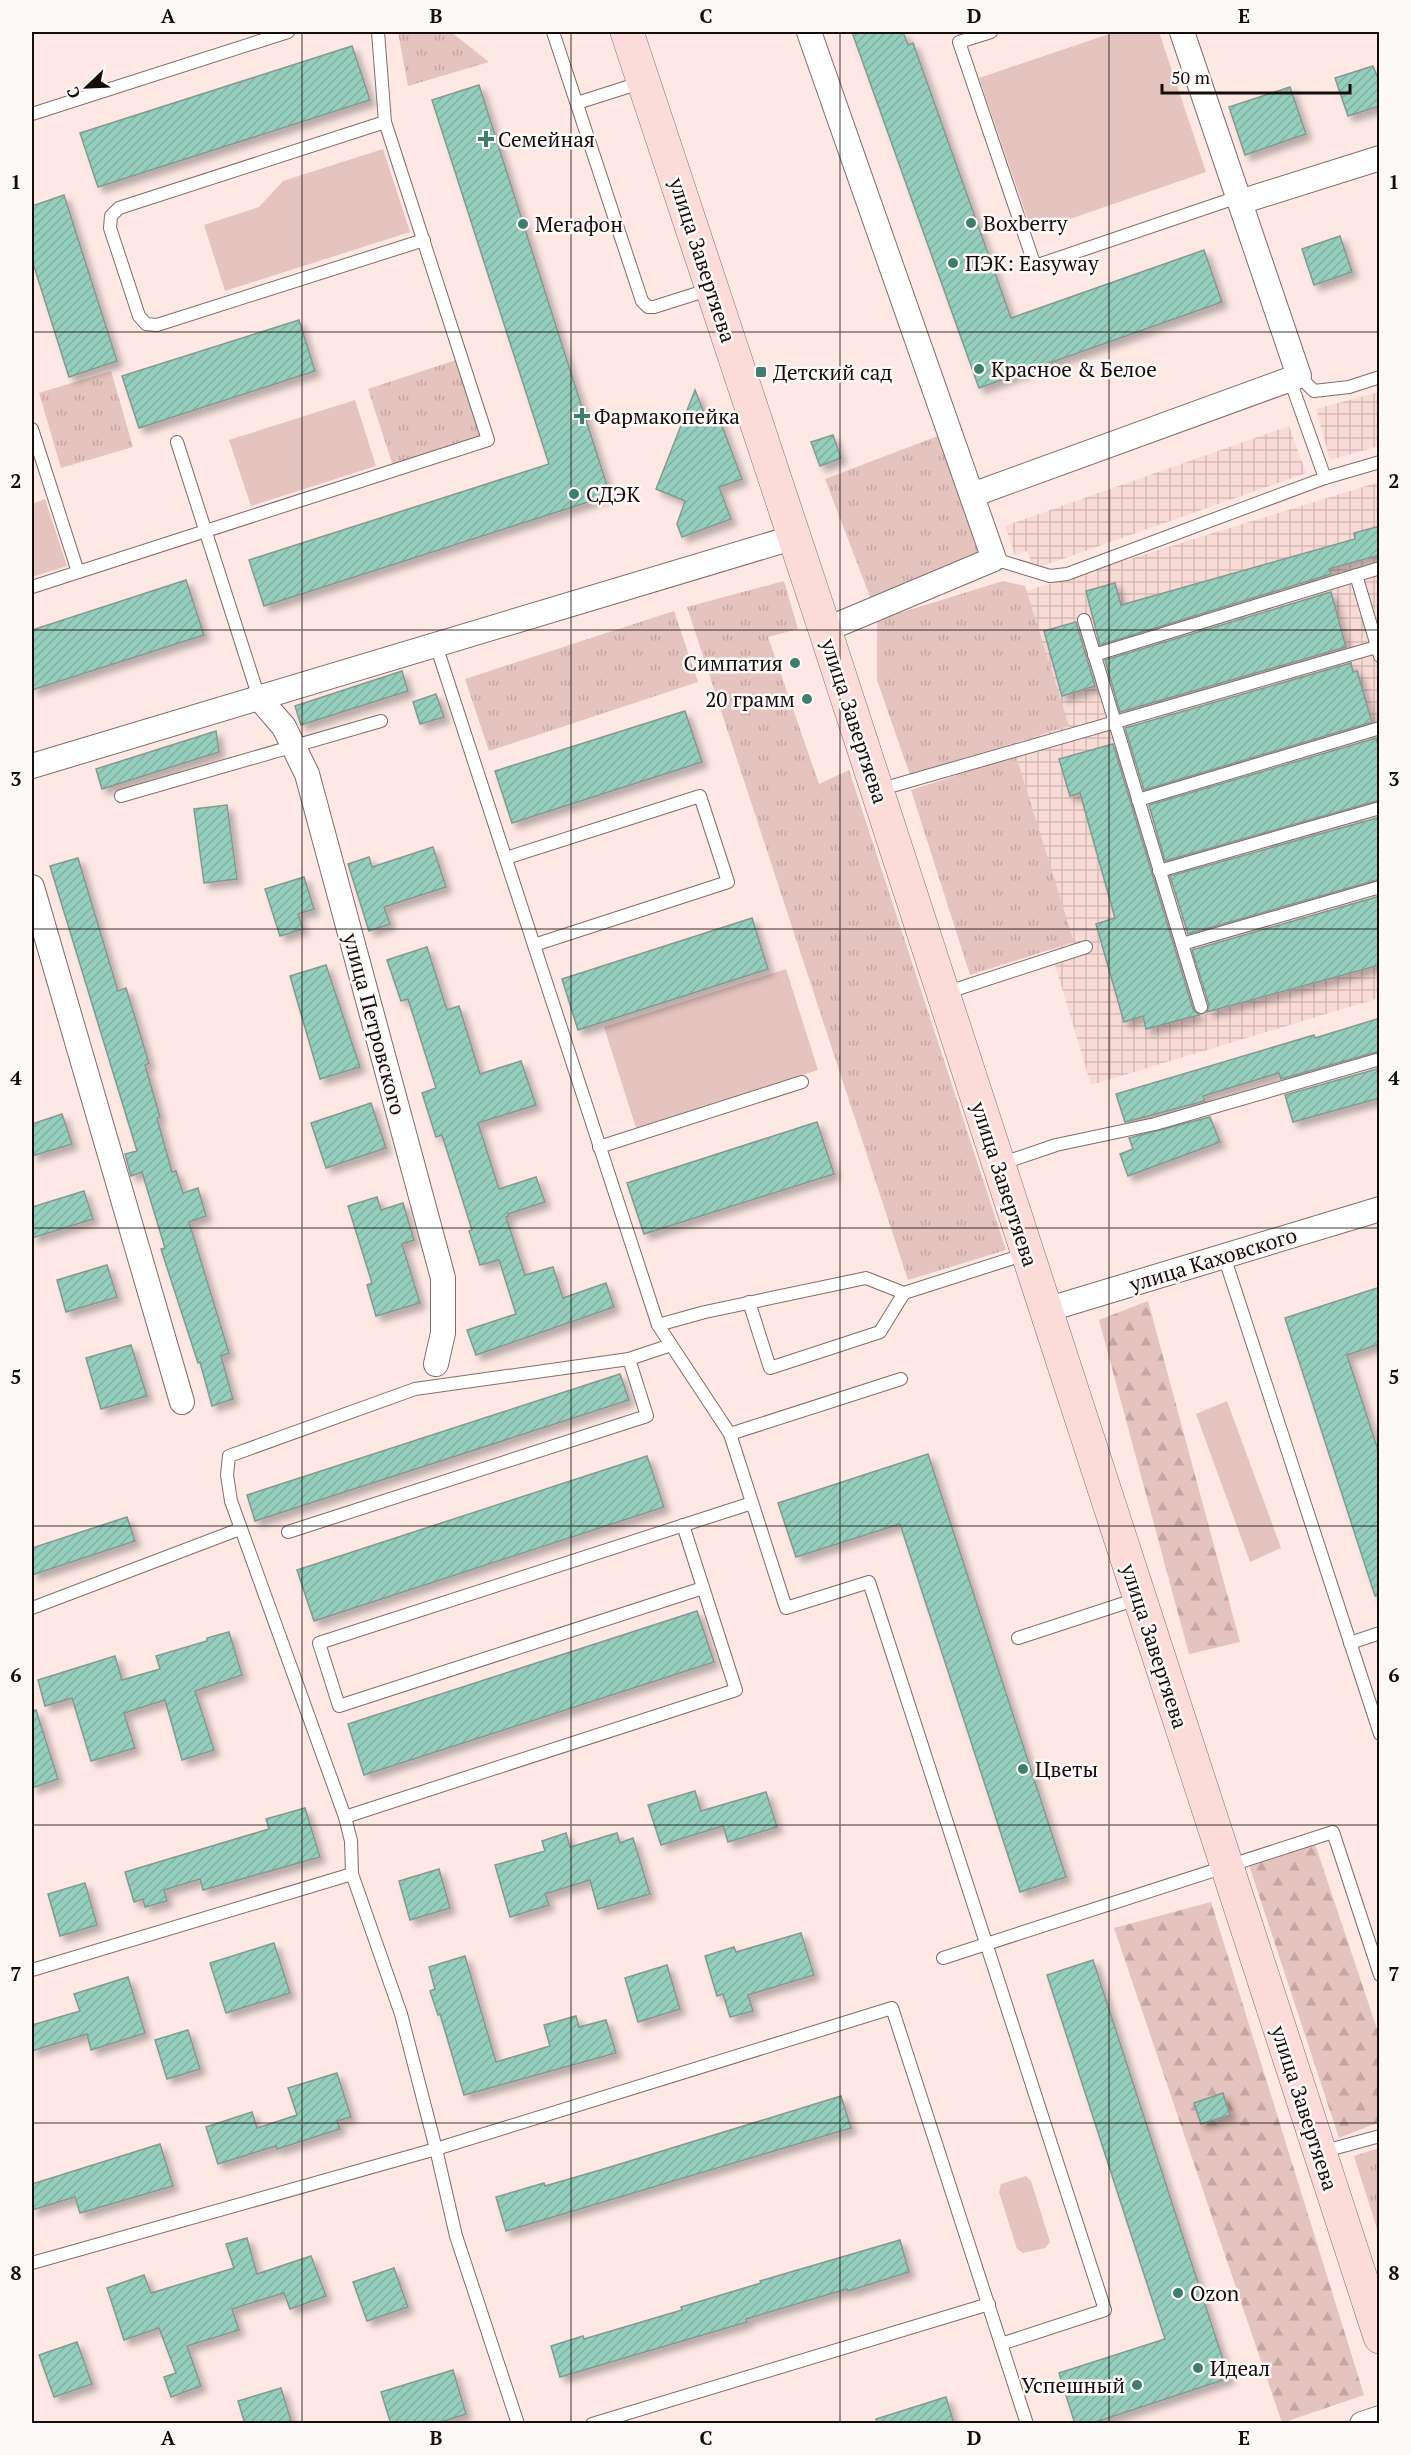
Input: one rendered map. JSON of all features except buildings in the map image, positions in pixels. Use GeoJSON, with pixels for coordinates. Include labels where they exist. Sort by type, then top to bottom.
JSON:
{"type":"FeatureCollection","features":[{"type":"Feature","properties":{"kind":"main road","name":"улица Завертяева"},"geometry":{"type":"LineString","coordinates":[[627,32],[944,993],[1380,2337]]}},
{"type":"Feature","properties":{"kind":"street"},"geometry":{"type":"LineString","coordinates":[[809,32],[994,559],[825,630]]}},
{"type":"Feature","properties":{"kind":"street"},"geometry":{"type":"LineString","coordinates":[[972,495],[1295,378],[1239,200],[1182,32]]}},
{"type":"Feature","properties":{"kind":"street"},"geometry":{"type":"LineString","coordinates":[[1239,200],[1380,158]]}},
{"type":"Feature","properties":{"kind":"street"},"geometry":{"type":"LineString","coordinates":[[32,766],[795,537]]}},
{"type":"Feature","properties":{"kind":"street","name":"улица Петровского"},"geometry":{"type":"LineString","coordinates":[[259,698],[284,727],[307,774],[443,1278],[443,1333],[436,1364]]}},
{"type":"Feature","properties":{"kind":"street"},"geometry":{"type":"LineString","coordinates":[[32,887],[182,1402]]}},
{"type":"Feature","properties":{"kind":"street","name":"улица Каховского"},"geometry":{"type":"LineString","coordinates":[[1046,1310],[1380,1209]]}},
{"type":"Feature","properties":{"kind":"street"},"geometry":{"type":"LineString","coordinates":[[1362,2424],[1380,2418]]}},
{"type":"Feature","properties":{"kind":"lane"},"geometry":{"type":"LineString","coordinates":[[32,114],[288,32]]}},
{"type":"Feature","properties":{"kind":"lane"},"geometry":{"type":"LineString","coordinates":[[32,587],[488,440],[386,122],[378,32]]}},
{"type":"Feature","properties":{"kind":"lane"},"geometry":{"type":"LineString","coordinates":[[553,32],[642,301],[648,307],[654,308],[712,289]]}},
{"type":"Feature","properties":{"kind":"lane"},"geometry":{"type":"LineString","coordinates":[[991,32],[959,42],[1035,266],[1239,200]]}},
{"type":"Feature","properties":{"kind":"lane"},"geometry":{"type":"LineString","coordinates":[[577,103],[644,82]]}},
{"type":"Feature","properties":{"kind":"lane"},"geometry":{"type":"LineString","coordinates":[[386,122],[119,208],[111,216],[110,228],[139,316],[146,324],[157,325],[424,240]]}},
{"type":"Feature","properties":{"kind":"lane"},"geometry":{"type":"LineString","coordinates":[[1295,378],[1314,391],[1349,387],[1380,377]]}},
{"type":"Feature","properties":{"kind":"lane"},"geometry":{"type":"LineString","coordinates":[[1295,378],[1325,478]]}},
{"type":"Feature","properties":{"kind":"lane"},"geometry":{"type":"LineString","coordinates":[[32,429],[78,572]]}},
{"type":"Feature","properties":{"kind":"lane"},"geometry":{"type":"LineString","coordinates":[[177,442],[259,698]]}},
{"type":"Feature","properties":{"kind":"lane"},"geometry":{"type":"LineString","coordinates":[[994,559],[1050,576],[1067,574],[1325,478],[1380,462]]}},
{"type":"Feature","properties":{"kind":"lane"},"geometry":{"type":"LineString","coordinates":[[1094,655],[1380,568]]}},
{"type":"Feature","properties":{"kind":"lane"},"geometry":{"type":"LineString","coordinates":[[877,790],[1114,722],[1379,650],[1356,575]]}},
{"type":"Feature","properties":{"kind":"lane"},"geometry":{"type":"LineString","coordinates":[[1084,620],[1201,1007]]}},
{"type":"Feature","properties":{"kind":"lane"},"geometry":{"type":"LineString","coordinates":[[436,645],[658,1325],[730,1434],[786,1608],[869,1582],[1105,2310],[1001,2344]]}},
{"type":"Feature","properties":{"kind":"lane"},"geometry":{"type":"LineString","coordinates":[[121,796],[381,721]]}},
{"type":"Feature","properties":{"kind":"lane"},"geometry":{"type":"LineString","coordinates":[[1138,800],[1380,728]]}},
{"type":"Feature","properties":{"kind":"lane"},"geometry":{"type":"LineString","coordinates":[[506,858],[700,796],[711,828],[728,882],[534,945]]}},
{"type":"Feature","properties":{"kind":"lane"},"geometry":{"type":"LineString","coordinates":[[1159,871],[1380,808]]}},
{"type":"Feature","properties":{"kind":"lane"},"geometry":{"type":"LineString","coordinates":[[1182,944],[1380,887]]}},
{"type":"Feature","properties":{"kind":"lane"},"geometry":{"type":"LineString","coordinates":[[944,993],[1086,947]]}},
{"type":"Feature","properties":{"kind":"lane"},"geometry":{"type":"LineString","coordinates":[[999,1164],[1056,1145],[1155,1124],[1380,1059]]}},
{"type":"Feature","properties":{"kind":"lane"},"geometry":{"type":"LineString","coordinates":[[599,1146],[802,1082]]}},
{"type":"Feature","properties":{"kind":"lane"},"geometry":{"type":"LineString","coordinates":[[658,1325],[749,1302],[866,1278],[904,1293],[1028,1253]]}},
{"type":"Feature","properties":{"kind":"lane"},"geometry":{"type":"LineString","coordinates":[[1224,1256],[1380,1734]]}},
{"type":"Feature","properties":{"kind":"lane"},"geometry":{"type":"LineString","coordinates":[[749,1302],[770,1368],[880,1332],[904,1293]]}},
{"type":"Feature","properties":{"kind":"lane"},"geometry":{"type":"LineString","coordinates":[[518,2424],[456,2236],[436,2149],[400,2014],[352,1874],[351,1841],[345,1817],[240,1529],[226,1475],[229,1456],[415,1389],[629,1359],[670,1345]]}},
{"type":"Feature","properties":{"kind":"lane"},"geometry":{"type":"LineString","coordinates":[[288,1532],[647,1416],[629,1359]]}},
{"type":"Feature","properties":{"kind":"lane"},"geometry":{"type":"LineString","coordinates":[[730,1434],[901,1379]]}},
{"type":"Feature","properties":{"kind":"lane"},"geometry":{"type":"LineString","coordinates":[[703,1588],[339,1706],[319,1643],[752,1503]]}},
{"type":"Feature","properties":{"kind":"lane"},"geometry":{"type":"LineString","coordinates":[[345,1817],[736,1690],[683,1526]]}},
{"type":"Feature","properties":{"kind":"lane"},"geometry":{"type":"LineString","coordinates":[[32,1608],[240,1529]]}},
{"type":"Feature","properties":{"kind":"lane"},"geometry":{"type":"LineString","coordinates":[[1018,1638],[1140,1598]]}},
{"type":"Feature","properties":{"kind":"lane"},"geometry":{"type":"LineString","coordinates":[[1350,1643],[1380,1633]]}},
{"type":"Feature","properties":{"kind":"lane"},"geometry":{"type":"LineString","coordinates":[[943,1958],[1333,1832],[1380,1976]]}},
{"type":"Feature","properties":{"kind":"lane"},"geometry":{"type":"LineString","coordinates":[[32,1971],[352,1874]]}},
{"type":"Feature","properties":{"kind":"lane"},"geometry":{"type":"LineString","coordinates":[[32,2263],[436,2149],[892,2008],[1027,2424]]}},
{"type":"Feature","properties":{"kind":"lane"},"geometry":{"type":"LineString","coordinates":[[1320,2152],[1380,2136]]}},
{"type":"Feature","properties":{"kind":"lane"},"geometry":{"type":"LineString","coordinates":[[592,2424],[989,2304]]}},
{"type":"Feature","properties":{"kind":"shaded area"},"geometry":{"type":"Polygon","coordinates":[[[1379,392],[1379,446],[1330,460],[1316,409],[1379,392]]]}},
{"type":"Feature","properties":{"kind":"shaded area"},"geometry":{"type":"Polygon","coordinates":[[[1289,426],[1306,473],[1034,569],[1027,551],[1015,555],[1005,526],[1289,426]]]}},
{"type":"Feature","properties":{"kind":"shaded area"},"geometry":{"type":"Polygon","coordinates":[[[1379,482],[1379,998],[1091,1085],[1011,818],[954,613],[1379,482]]]}},
{"type":"Feature","properties":{"kind":"green space"},"geometry":{"type":"Polygon","coordinates":[[[398,32],[451,32],[489,62],[408,86],[398,32]]]}},
{"type":"Feature","properties":{"kind":"green space"},"geometry":{"type":"Polygon","coordinates":[[[1115,32],[1159,32],[1206,172],[1032,232],[979,78],[1115,32]]]}},
{"type":"Feature","properties":{"kind":"green space"},"geometry":{"type":"Polygon","coordinates":[[[383,149],[410,232],[225,291],[204,225],[259,207],[283,181],[383,149]]]}},
{"type":"Feature","properties":{"kind":"green space"},"geometry":{"type":"Polygon","coordinates":[[[456,360],[482,437],[393,466],[368,389],[456,360]]]}},
{"type":"Feature","properties":{"kind":"green space"},"geometry":{"type":"Polygon","coordinates":[[[111,371],[133,447],[61,468],[39,393],[111,371]]]}},
{"type":"Feature","properties":{"kind":"green space"},"geometry":{"type":"Polygon","coordinates":[[[355,400],[376,466],[251,506],[229,440],[355,400]]]}},
{"type":"Feature","properties":{"kind":"green space"},"geometry":{"type":"Polygon","coordinates":[[[938,436],[985,559],[872,602],[825,479],[938,436]]]}},
{"type":"Feature","properties":{"kind":"green space"},"geometry":{"type":"Polygon","coordinates":[[[45,499],[67,566],[32,577],[32,504],[45,499]]]}},
{"type":"Feature","properties":{"kind":"green space"},"geometry":{"type":"Polygon","coordinates":[[[784,581],[798,629],[768,637],[819,784],[849,770],[1006,1250],[908,1280],[687,607],[784,581]]]}},
{"type":"Feature","properties":{"kind":"green space"},"geometry":{"type":"Polygon","coordinates":[[[1003,581],[1025,586],[1069,726],[910,775],[877,680],[877,620],[1003,581]]]}},
{"type":"Feature","properties":{"kind":"green space"},"geometry":{"type":"Polygon","coordinates":[[[674,611],[698,682],[489,751],[465,679],[674,611]]]}},
{"type":"Feature","properties":{"kind":"green space"},"geometry":{"type":"Polygon","coordinates":[[[1016,756],[1074,942],[970,975],[911,790],[1016,756]]]}},
{"type":"Feature","properties":{"kind":"green space"},"geometry":{"type":"Polygon","coordinates":[[[786,969],[818,1070],[636,1128],[604,1027],[786,969]]]}},
{"type":"Feature","properties":{"kind":"green space"},"geometry":{"type":"Polygon","coordinates":[[[1148,1301],[1240,1642],[1189,1654],[1099,1320],[1148,1301]]]}},
{"type":"Feature","properties":{"kind":"green space"},"geometry":{"type":"Polygon","coordinates":[[[1227,1401],[1281,1548],[1250,1562],[1196,1414],[1227,1401]]]}},
{"type":"Feature","properties":{"kind":"green space"},"geometry":{"type":"Polygon","coordinates":[[[1315,1844],[1379,2035],[1379,2122],[1339,2138],[1249,1865],[1315,1844]]]}},
{"type":"Feature","properties":{"kind":"green space"},"geometry":{"type":"Polygon","coordinates":[[[1211,1902],[1364,2395],[1282,2423],[1114,1928],[1211,1902]]]}},
{"type":"Feature","properties":{"kind":"green space"},"geometry":{"type":"Polygon","coordinates":[[[1380,2148],[1379,2235],[1354,2156],[1380,2148]]]}},
{"type":"Feature","properties":{"kind":"green space"},"geometry":{"type":"Polygon","coordinates":[[[1026,2176],[1031,2181],[1050,2242],[1045,2248],[1023,2253],[1017,2249],[999,2192],[1001,2184],[1026,2176]]]}},
{"type":"Feature","properties":{"kind":"place","name":"Семейная"},"geometry":{"type":"Point","coordinates":[486,139]}},
{"type":"Feature","properties":{"kind":"place","name":"Boxberry"},"geometry":{"type":"Point","coordinates":[971,223]}},
{"type":"Feature","properties":{"kind":"place","name":"Мегафон"},"geometry":{"type":"Point","coordinates":[523,224]}},
{"type":"Feature","properties":{"kind":"place","name":"ПЭК: Easyway"},"geometry":{"type":"Point","coordinates":[953,263]}},
{"type":"Feature","properties":{"kind":"place","name":"Красное & Белое"},"geometry":{"type":"Point","coordinates":[979,369]}},
{"type":"Feature","properties":{"kind":"place","name":"Детский сад"},"geometry":{"type":"Point","coordinates":[761,372]}},
{"type":"Feature","properties":{"kind":"place","name":"Фармакопейка"},"geometry":{"type":"Point","coordinates":[582,416]}},
{"type":"Feature","properties":{"kind":"place","name":"СДЭК"},"geometry":{"type":"Point","coordinates":[574,494]}},
{"type":"Feature","properties":{"kind":"place","name":"Симпатия"},"geometry":{"type":"Point","coordinates":[795,663]}},
{"type":"Feature","properties":{"kind":"place","name":"20 грамм"},"geometry":{"type":"Point","coordinates":[807,699]}},
{"type":"Feature","properties":{"kind":"place","name":"Цветы"},"geometry":{"type":"Point","coordinates":[1023,1769]}},
{"type":"Feature","properties":{"kind":"place","name":"Ozon"},"geometry":{"type":"Point","coordinates":[1178,2293]}},
{"type":"Feature","properties":{"kind":"place","name":"Идеал"},"geometry":{"type":"Point","coordinates":[1198,2368]}},
{"type":"Feature","properties":{"kind":"place","name":"Успешный"},"geometry":{"type":"Point","coordinates":[1137,2385]}}]}
